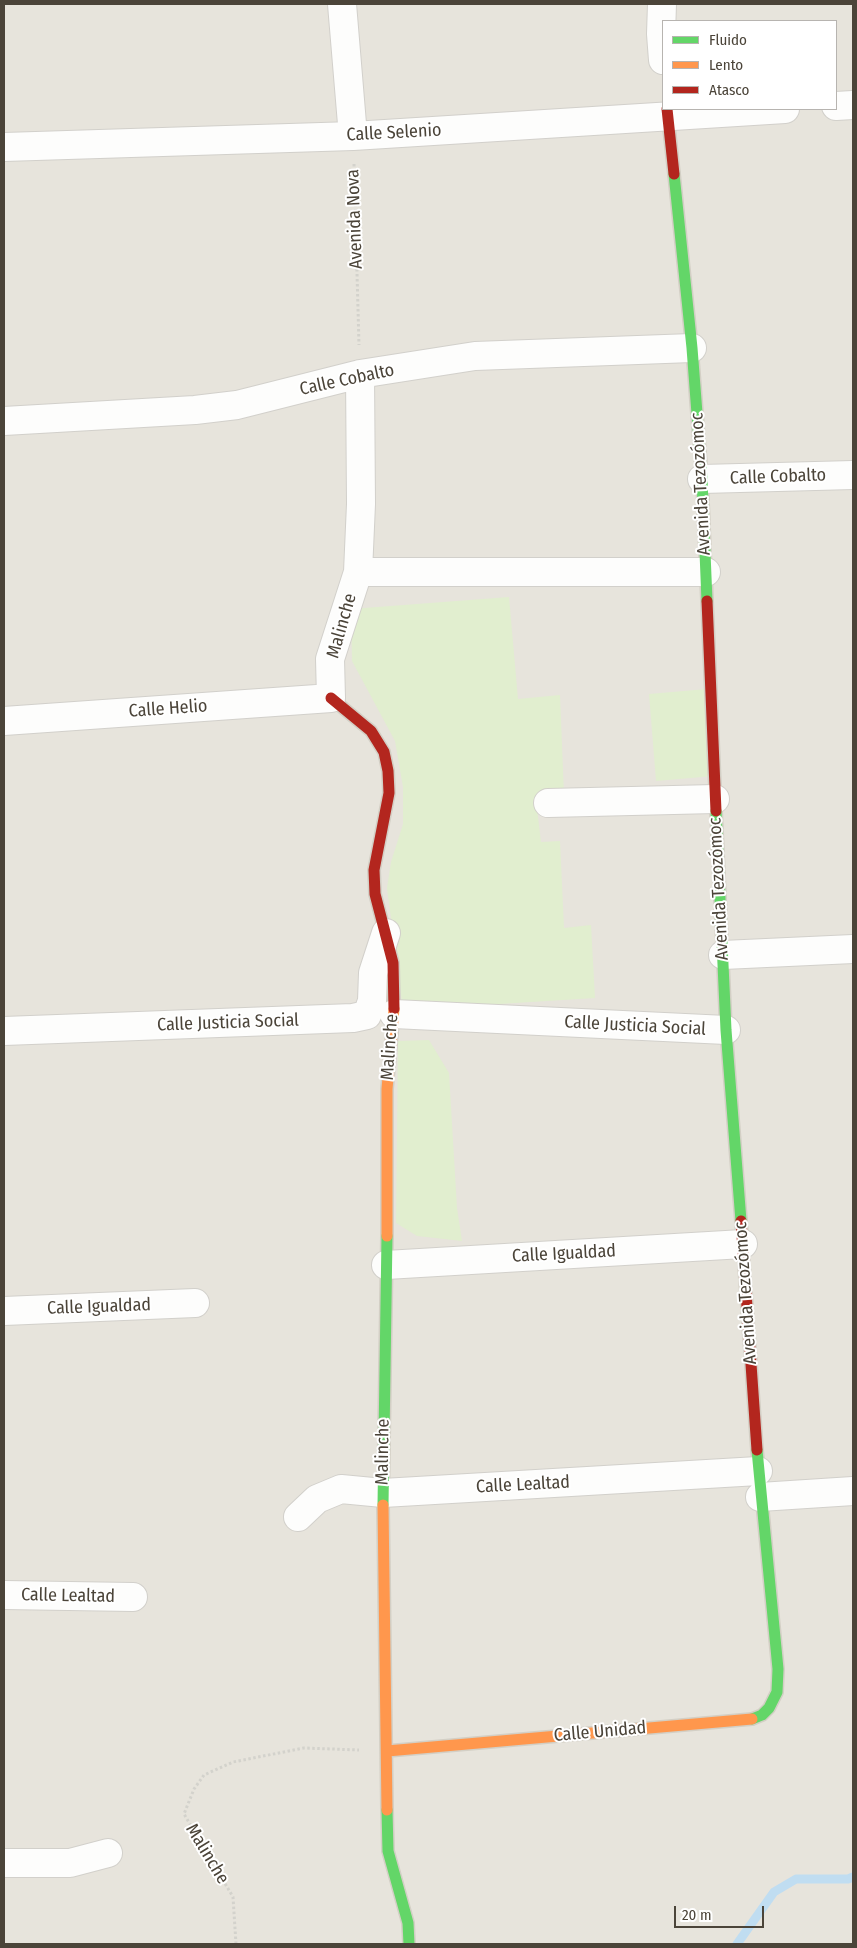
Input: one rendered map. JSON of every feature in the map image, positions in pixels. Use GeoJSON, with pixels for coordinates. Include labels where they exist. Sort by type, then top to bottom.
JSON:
{"type":"FeatureCollection","features":[{"type":"Feature","properties":{"kind":"street"},"geometry":{"type":"LineString","coordinates":[[342,4],[353,136]]}},
{"type":"Feature","properties":{"kind":"street"},"geometry":{"type":"LineString","coordinates":[[662,4],[662,47]]}},
{"type":"Feature","properties":{"kind":"street"},"geometry":{"type":"LineString","coordinates":[[837,106],[853,105]]}},
{"type":"Feature","properties":{"kind":"street","name":"Calle Selenio"},"geometry":{"type":"LineString","coordinates":[[4,147],[353,136],[667,112],[745,110]]}},
{"type":"Feature","properties":{"kind":"street","name":"Avenida Tezozómoc"},"geometry":{"type":"LineString","coordinates":[[667,112],[692,348],[702,480],[726,1030],[759,1484],[778,1669]]}},
{"type":"Feature","properties":{"kind":"street","name":"Calle Cobalto"},"geometry":{"type":"LineString","coordinates":[[4,421],[195,410],[237,405],[360,374],[475,356],[692,348]]}},
{"type":"Feature","properties":{"kind":"street","name":"Malinche"},"geometry":{"type":"LineString","coordinates":[[360,374],[361,504],[358,572],[330,659],[331,698],[370,731],[384,752],[388,771],[389,792],[374,870],[375,894],[392,963],[394,1014],[387,1090],[383,1492],[388,1851],[408,1923],[409,1944]]}},
{"type":"Feature","properties":{"kind":"street","name":"Calle Cobalto"},"geometry":{"type":"LineString","coordinates":[[702,480],[853,475]]}},
{"type":"Feature","properties":{"kind":"street"},"geometry":{"type":"LineString","coordinates":[[358,572],[706,572]]}},
{"type":"Feature","properties":{"kind":"street","name":"Calle Helio"},"geometry":{"type":"LineString","coordinates":[[4,721],[331,698]]}},
{"type":"Feature","properties":{"kind":"street"},"geometry":{"type":"LineString","coordinates":[[548,803],[715,799]]}},
{"type":"Feature","properties":{"kind":"street","name":"Calle Justicia Social"},"geometry":{"type":"LineString","coordinates":[[4,1031],[353,1018],[367,1014],[372,1001],[373,973],[386,933]]}},
{"type":"Feature","properties":{"kind":"street"},"geometry":{"type":"LineString","coordinates":[[723,955],[853,950]]}},
{"type":"Feature","properties":{"kind":"street","name":"Calle Justicia Social"},"geometry":{"type":"LineString","coordinates":[[394,1014],[726,1030]]}},
{"type":"Feature","properties":{"kind":"street","name":"Calle Igualdad"},"geometry":{"type":"LineString","coordinates":[[386,1265],[743,1244]]}},
{"type":"Feature","properties":{"kind":"street","name":"Calle Igualdad"},"geometry":{"type":"LineString","coordinates":[[4,1310],[195,1304]]}},
{"type":"Feature","properties":{"kind":"street","name":"Calle Lealtad"},"geometry":{"type":"LineString","coordinates":[[298,1517],[317,1499],[341,1489],[383,1492],[759,1484],[853,1491]]}},
{"type":"Feature","properties":{"kind":"street","name":"Calle Lealtad"},"geometry":{"type":"LineString","coordinates":[[4,1596],[132,1597]]}},
{"type":"Feature","properties":{"kind":"street","name":"Calle Unidad"},"geometry":{"type":"LineString","coordinates":[[387,1751],[752,1718],[762,1715],[774,1702],[777,1692],[778,1669]]}},
{"type":"Feature","properties":{"kind":"street"},"geometry":{"type":"LineString","coordinates":[[4,1863],[70,1862],[108,1853]]}},
{"type":"Feature","properties":{"kind":"path","name":"Avenida Nova"},"geometry":{"type":"LineString","coordinates":[[353,136],[360,374]]}},
{"type":"Feature","properties":{"kind":"path","name":"Malinche"},"geometry":{"type":"LineString","coordinates":[[236,1944],[233,1897],[184,1814],[194,1789],[204,1775],[233,1762],[304,1748],[387,1751]]}},
{"type":"Feature","properties":{"kind":"shaded area"},"geometry":{"type":"Polygon","coordinates":[[[4,4],[853,4],[853,1944],[4,1944],[4,4]]]}},
{"type":"Feature","properties":{"kind":"green space"},"geometry":{"type":"Polygon","coordinates":[[[509,597],[518,699],[560,695],[564,795],[536,800],[541,842],[560,841],[564,928],[591,925],[595,998],[403,1010],[387,888],[391,862],[403,824],[403,787],[395,741],[352,661],[351,609],[509,597]]]}},
{"type":"Feature","properties":{"kind":"green space"},"geometry":{"type":"Polygon","coordinates":[[[707,689],[714,776],[656,781],[649,694],[707,689]]]}},
{"type":"Feature","properties":{"kind":"green space"},"geometry":{"type":"Polygon","coordinates":[[[429,1040],[449,1073],[457,1208],[462,1241],[417,1236],[396,1223],[398,1041],[429,1040]]]}},
{"type":"Feature","properties":{"kind":"waterway"},"geometry":{"type":"LineString","coordinates":[[737,1944],[774,1892],[796,1879],[848,1879],[853,1877]]}},
{"type":"Feature","properties":{"kind":"traffic: fast"},"geometry":{"type":"LineString","coordinates":[[674,174],[692,348],[702,479],[707,601]]}},
{"type":"Feature","properties":{"kind":"traffic: fast"},"geometry":{"type":"LineString","coordinates":[[716,811],[726,1030],[741,1221]]}},
{"type":"Feature","properties":{"kind":"traffic: fast"},"geometry":{"type":"LineString","coordinates":[[383,1505],[387,1236]]}},
{"type":"Feature","properties":{"kind":"traffic: fast"},"geometry":{"type":"LineString","coordinates":[[752,1719],[762,1715],[769,1708],[777,1692],[778,1669],[757,1450]]}},
{"type":"Feature","properties":{"kind":"traffic: fast"},"geometry":{"type":"LineString","coordinates":[[387,1810],[388,1851],[408,1923],[409,1944]]}},
{"type":"Feature","properties":{"kind":"traffic: slow"},"geometry":{"type":"LineString","coordinates":[[387,1236],[387,1089],[394,1009]]}},
{"type":"Feature","properties":{"kind":"traffic: slow"},"geometry":{"type":"LineString","coordinates":[[383,1505],[387,1810]]}},
{"type":"Feature","properties":{"kind":"traffic: slow"},"geometry":{"type":"LineString","coordinates":[[387,1751],[752,1719]]}},
{"type":"Feature","properties":{"kind":"traffic: jam"},"geometry":{"type":"LineString","coordinates":[[667,110],[674,174]]}},
{"type":"Feature","properties":{"kind":"traffic: jam"},"geometry":{"type":"LineString","coordinates":[[707,601],[716,811]]}},
{"type":"Feature","properties":{"kind":"traffic: jam"},"geometry":{"type":"LineString","coordinates":[[331,698],[371,731],[384,752],[388,771],[389,793],[374,870],[375,894],[393,963],[394,1009]]}},
{"type":"Feature","properties":{"kind":"traffic: jam"},"geometry":{"type":"LineString","coordinates":[[741,1221],[757,1450]]}}]}
